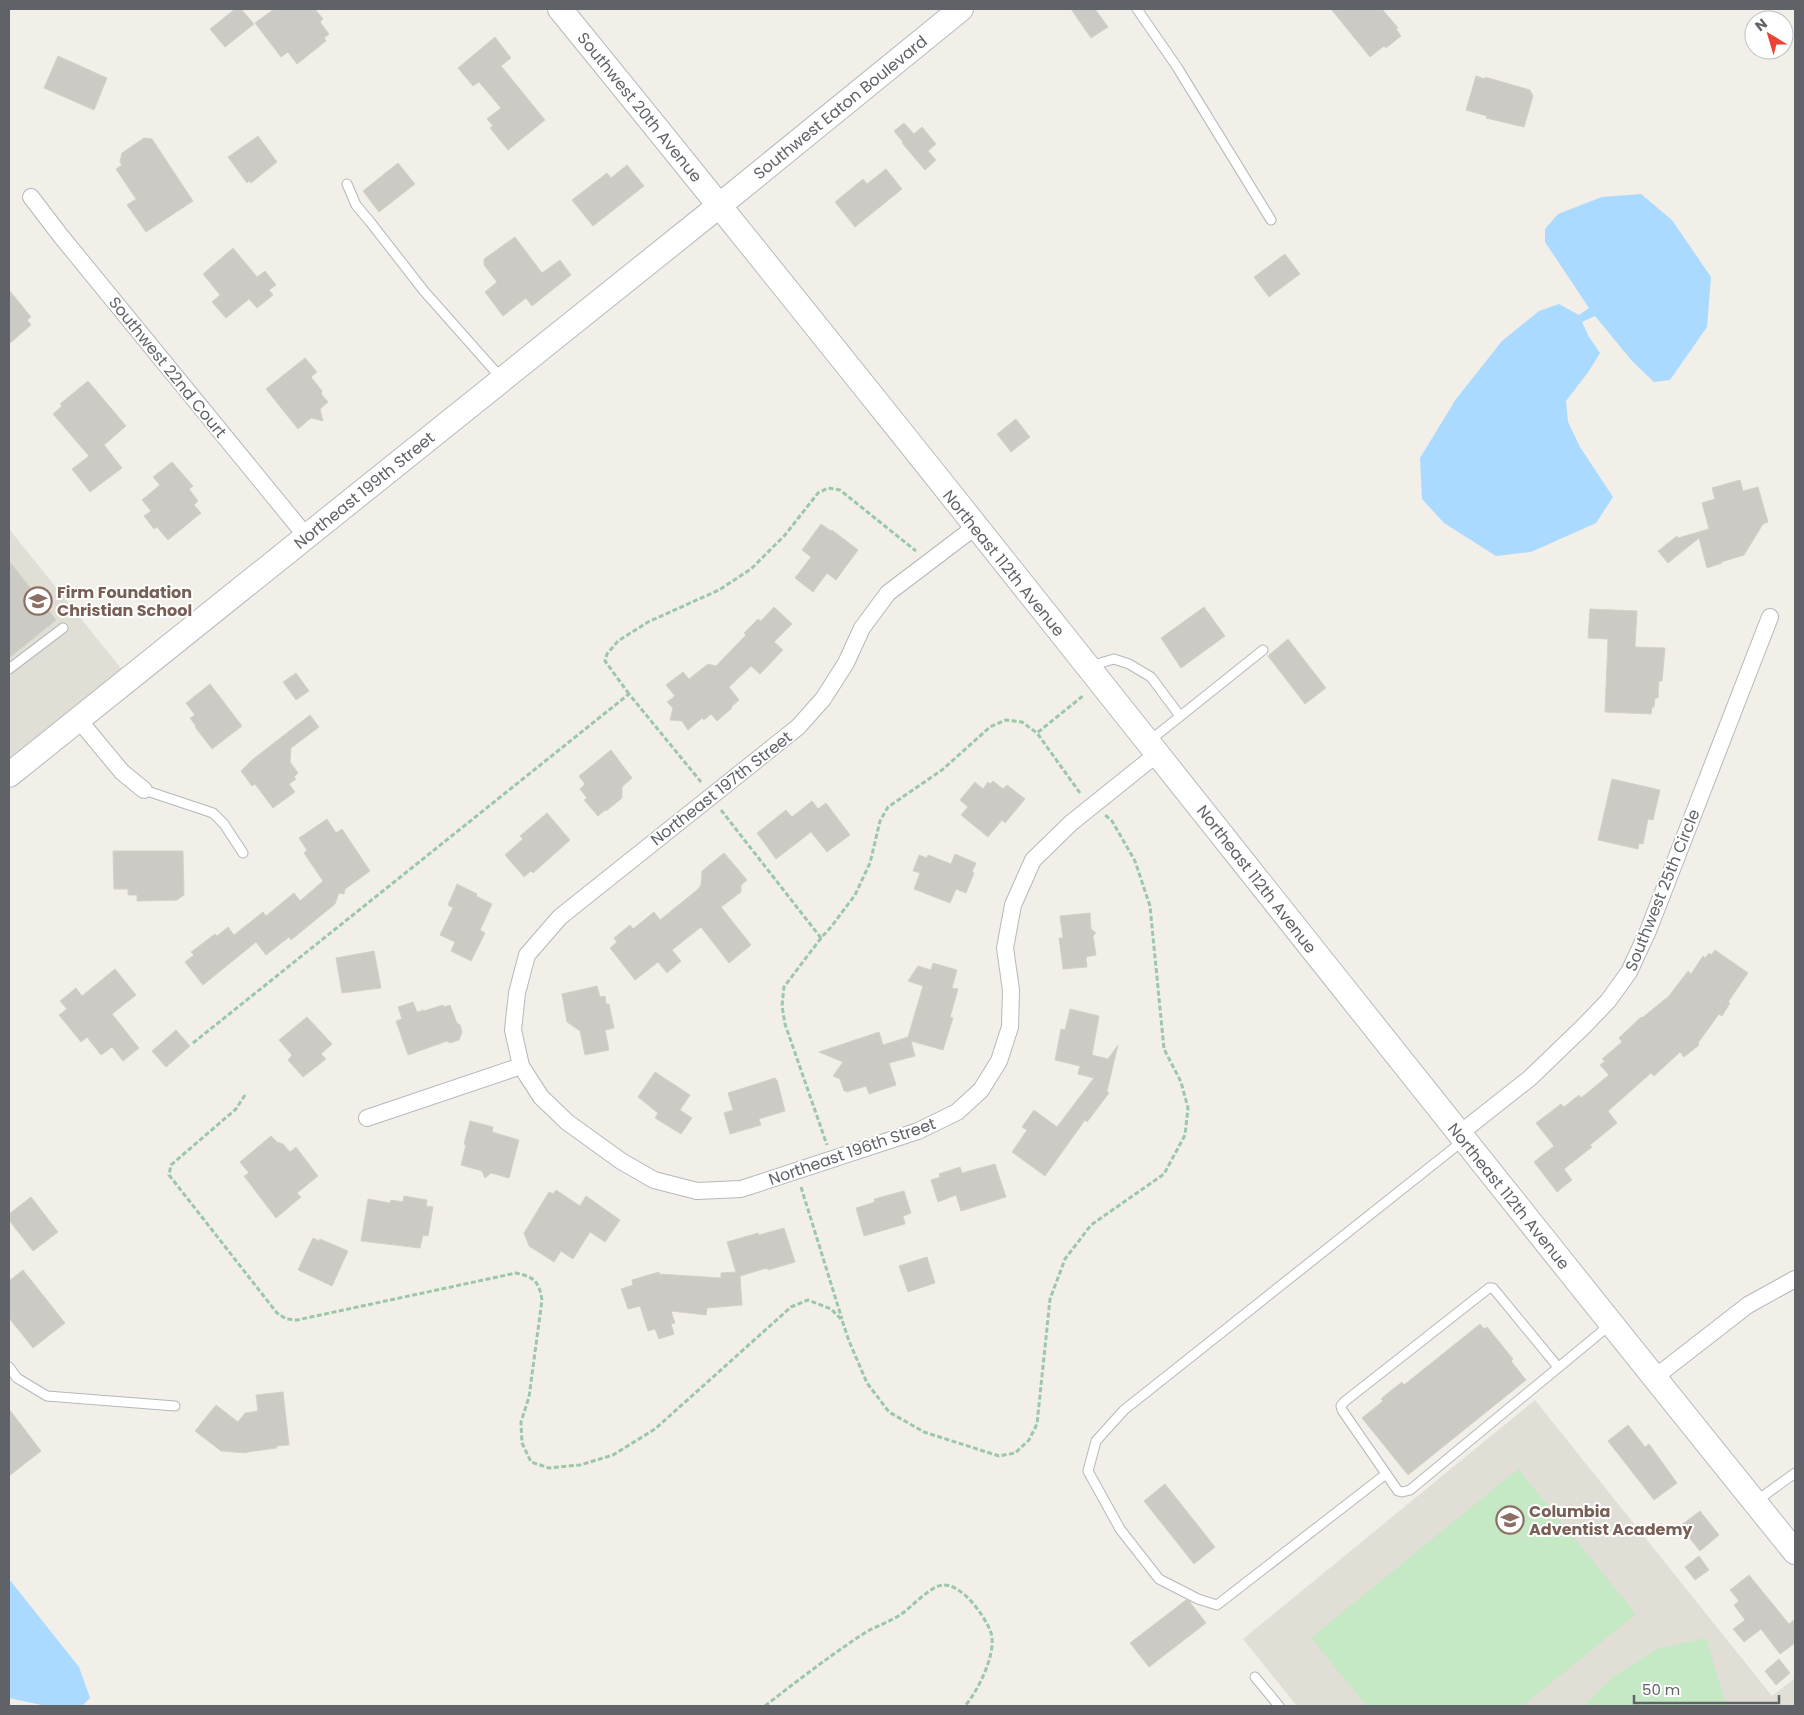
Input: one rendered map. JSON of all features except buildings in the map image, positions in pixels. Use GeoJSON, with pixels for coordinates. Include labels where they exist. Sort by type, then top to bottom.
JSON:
{"type":"FeatureCollection","features":[{"type":"Feature","properties":{"kind":"street","name":"Southwest 20th Avenue"},"geometry":{"type":"LineString","coordinates":[[560,9],[720,205]]}},
{"type":"Feature","properties":{"kind":"street","name":"Southwest Eaton Boulevard"},"geometry":{"type":"LineString","coordinates":[[720,205],[961,9]]}},
{"type":"Feature","properties":{"kind":"street","name":"Southwest 22nd Court"},"geometry":{"type":"LineString","coordinates":[[31,197],[306,536]]}},
{"type":"Feature","properties":{"kind":"street","name":"Northeast 199th Street"},"geometry":{"type":"LineString","coordinates":[[9,775],[720,205]]}},
{"type":"Feature","properties":{"kind":"street","name":"Northeast 112th Avenue"},"geometry":{"type":"LineString","coordinates":[[720,205],[1654,1378],[1795,1552]]}},
{"type":"Feature","properties":{"kind":"street","name":"Northeast 197th Street"},"geometry":{"type":"LineString","coordinates":[[697,1191],[654,1180],[621,1161],[567,1122],[541,1097],[522,1066],[514,1030],[517,993],[527,955],[560,917],[798,727],[823,699],[846,663],[862,628],[888,593],[975,527]]}},
{"type":"Feature","properties":{"kind":"street","name":"Southwest 25th Circle"},"geometry":{"type":"LineString","coordinates":[[1462,1137],[1559,1050],[1608,1001],[1630,972],[1648,931],[1770,617]]}},
{"type":"Feature","properties":{"kind":"street"},"geometry":{"type":"LineString","coordinates":[[78,719],[122,772],[144,790]]}},
{"type":"Feature","properties":{"kind":"street","name":"Northeast 196th Street"},"geometry":{"type":"LineString","coordinates":[[697,1191],[741,1189],[918,1130],[957,1112],[981,1090],[999,1061],[1010,1027],[1011,990],[1005,948],[1012,905],[1033,860],[1071,823],[1094,805],[1152,748]]}},
{"type":"Feature","properties":{"kind":"street"},"geometry":{"type":"LineString","coordinates":[[367,1118],[522,1066]]}},
{"type":"Feature","properties":{"kind":"street"},"geometry":{"type":"LineString","coordinates":[[1654,1378],[1748,1304],[1795,1279]]}},
{"type":"Feature","properties":{"kind":"lane"},"geometry":{"type":"LineString","coordinates":[[1137,9],[1186,81],[1271,220]]}},
{"type":"Feature","properties":{"kind":"lane"},"geometry":{"type":"LineString","coordinates":[[347,184],[356,206],[424,291],[502,379]]}},
{"type":"Feature","properties":{"kind":"lane"},"geometry":{"type":"LineString","coordinates":[[9,669],[63,628]]}},
{"type":"Feature","properties":{"kind":"lane"},"geometry":{"type":"LineString","coordinates":[[1152,748],[1180,716],[1263,650]]}},
{"type":"Feature","properties":{"kind":"lane"},"geometry":{"type":"LineString","coordinates":[[1094,675],[1114,659],[1129,664],[1151,677],[1180,716]]}},
{"type":"Feature","properties":{"kind":"lane"},"geometry":{"type":"LineString","coordinates":[[144,790],[213,813],[224,824],[243,853]]}},
{"type":"Feature","properties":{"kind":"lane"},"geometry":{"type":"LineString","coordinates":[[1386,1474],[1217,1605],[1198,1599],[1159,1579],[1120,1529],[1088,1471],[1096,1441],[1124,1410],[1462,1137]]}},
{"type":"Feature","properties":{"kind":"lane"},"geometry":{"type":"LineString","coordinates":[[1558,1367],[1493,1288],[1489,1288],[1341,1406],[1398,1491],[1410,1490],[1611,1324]]}},
{"type":"Feature","properties":{"kind":"lane"},"geometry":{"type":"LineString","coordinates":[[9,1367],[17,1378],[47,1396],[176,1406]]}},
{"type":"Feature","properties":{"kind":"lane"},"geometry":{"type":"LineString","coordinates":[[1755,1502],[1795,1473]]}},
{"type":"Feature","properties":{"kind":"lane"},"geometry":{"type":"LineString","coordinates":[[1255,1677],[1279,1706]]}},
{"type":"Feature","properties":{"kind":"path"},"geometry":{"type":"LineString","coordinates":[[629,694],[606,661],[607,654],[618,641],[648,622],[719,590],[751,569],[785,535],[818,493],[828,488],[840,490],[912,546],[927,563]]}},
{"type":"Feature","properties":{"kind":"path"},"geometry":{"type":"LineString","coordinates":[[796,1171],[849,1341],[867,1383],[889,1412],[924,1432],[999,1456],[1015,1452],[1029,1440],[1037,1424],[1050,1299],[1065,1260],[1091,1225],[1164,1174],[1185,1136],[1188,1108],[1181,1082],[1164,1049],[1150,906],[1134,861],[1112,822],[1080,793],[1037,733],[1094,675]]}},
{"type":"Feature","properties":{"kind":"path"},"geometry":{"type":"LineString","coordinates":[[822,938],[784,987],[782,1006],[785,1024],[832,1159]]}},
{"type":"Feature","properties":{"kind":"path"},"geometry":{"type":"LineString","coordinates":[[245,1095],[236,1109],[171,1165],[169,1175],[277,1313],[286,1319],[297,1320],[516,1273],[530,1276],[540,1287],[542,1300],[529,1397],[521,1422],[522,1443],[531,1462],[549,1468],[580,1465],[613,1455],[655,1429],[791,1307],[808,1300],[831,1309],[842,1320]]}},
{"type":"Feature","properties":{"kind":"path"},"geometry":{"type":"LineString","coordinates":[[765,1706],[807,1672],[867,1632],[899,1616],[935,1588],[942,1585],[952,1586],[960,1590],[987,1621],[992,1634],[992,1650],[984,1674],[965,1706]]}},
{"type":"Feature","properties":{"kind":"shaded area","name":"Firm Foundation Christian School"},"geometry":{"type":"Polygon","coordinates":[[[9,529],[124,672],[9,764],[9,529]]]}},
{"type":"Feature","properties":{"kind":"shaded area","name":"Columbia Adventist Academy"},"geometry":{"type":"Polygon","coordinates":[[[1535,1400],[1772,1696],[1795,1678],[1795,1706],[1297,1706],[1243,1639],[1535,1400]]]}},
{"type":"Feature","properties":{"kind":"green space"},"geometry":{"type":"Polygon","coordinates":[[[1518,1469],[1636,1614],[1522,1706],[1367,1706],[1311,1638],[1518,1469]]]}},
{"type":"Feature","properties":{"kind":"green space"},"geometry":{"type":"Polygon","coordinates":[[[1706,1638],[1726,1706],[1584,1706],[1613,1677],[1657,1649],[1706,1638]]]}},
{"type":"Feature","properties":{"kind":"water"},"geometry":{"type":"Polygon","coordinates":[[[1641,194],[1672,220],[1711,277],[1707,327],[1670,380],[1654,382],[1632,361],[1595,316],[1582,322],[1600,353],[1566,401],[1568,422],[1580,447],[1613,497],[1596,523],[1531,552],[1496,556],[1444,523],[1422,499],[1420,458],[1456,399],[1502,341],[1539,311],[1559,304],[1579,315],[1589,308],[1545,242],[1545,229],[1558,214],[1602,197],[1641,194]]]}},
{"type":"Feature","properties":{"kind":"water"},"geometry":{"type":"Polygon","coordinates":[[[9,1579],[79,1667],[90,1698],[82,1706],[46,1706],[9,1698],[9,1579]]]}},
{"type":"Feature","properties":{"kind":"place","name":"Firm Foundation Christian School"},"geometry":{"type":"Point","coordinates":[38,601]}},
{"type":"Feature","properties":{"kind":"place","name":"Columbia Adventist Academy"},"geometry":{"type":"Point","coordinates":[1510,1520]}}]}
